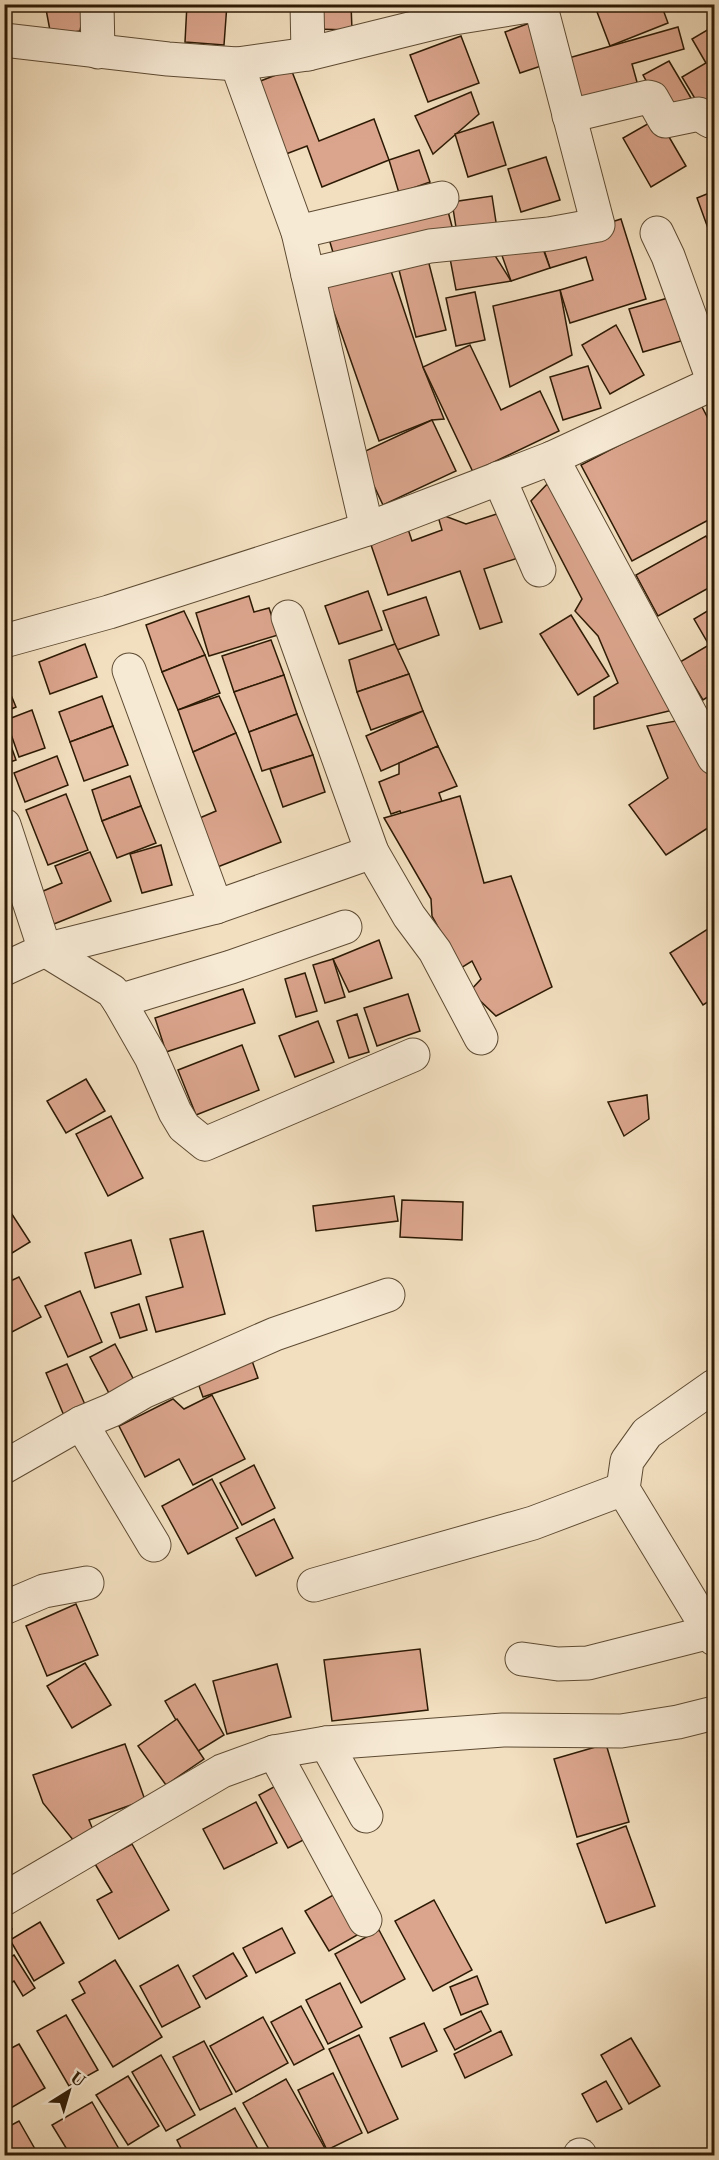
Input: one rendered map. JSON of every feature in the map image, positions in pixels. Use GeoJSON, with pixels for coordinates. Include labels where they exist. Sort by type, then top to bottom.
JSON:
{"type":"FeatureCollection","features":[{"type":"Feature","properties":{"kind":"street"},"geometry":{"type":"LineString","coordinates":[[97,4],[98,52]]}},
{"type":"Feature","properties":{"kind":"street"},"geometry":{"type":"LineString","coordinates":[[307,4],[308,54]]}},
{"type":"Feature","properties":{"kind":"street"},"geometry":{"type":"LineString","coordinates":[[4,40],[98,52],[237,64],[308,54],[453,11],[535,5],[538,7],[542,11],[598,225],[549,234],[430,246],[308,275]]}},
{"type":"Feature","properties":{"kind":"street"},"geometry":{"type":"LineString","coordinates":[[237,64],[298,232],[367,529]]}},
{"type":"Feature","properties":{"kind":"street"},"geometry":{"type":"LineString","coordinates":[[569,116],[648,97],[652,98],[665,121],[699,114],[710,121],[714,119]]}},
{"type":"Feature","properties":{"kind":"street"},"geometry":{"type":"LineString","coordinates":[[298,232],[442,198]]}},
{"type":"Feature","properties":{"kind":"street"},"geometry":{"type":"LineString","coordinates":[[4,641],[109,612],[367,529],[552,458],[714,383],[668,256],[657,233]]}},
{"type":"Feature","properties":{"kind":"street"},"geometry":{"type":"LineString","coordinates":[[552,458],[714,758]]}},
{"type":"Feature","properties":{"kind":"street"},"geometry":{"type":"LineString","coordinates":[[499,478],[539,570]]}},
{"type":"Feature","properties":{"kind":"street"},"geometry":{"type":"LineString","coordinates":[[288,617],[372,852],[409,916],[435,951],[481,1038]]}},
{"type":"Feature","properties":{"kind":"street"},"geometry":{"type":"LineString","coordinates":[[129,670],[216,907]]}},
{"type":"Feature","properties":{"kind":"street"},"geometry":{"type":"LineString","coordinates":[[4,825],[45,950],[112,992],[151,1057],[184,1127],[205,1144],[413,1055]]}},
{"type":"Feature","properties":{"kind":"street"},"geometry":{"type":"LineString","coordinates":[[4,969],[45,950],[216,907],[372,852]]}},
{"type":"Feature","properties":{"kind":"street"},"geometry":{"type":"LineString","coordinates":[[119,1001],[231,967],[345,927]]}},
{"type":"Feature","properties":{"kind":"street"},"geometry":{"type":"LineString","coordinates":[[4,1467],[81,1423],[112,1410],[143,1392],[275,1334],[388,1295]]}},
{"type":"Feature","properties":{"kind":"street"},"geometry":{"type":"LineString","coordinates":[[522,1659],[558,1664],[588,1663],[712,1635],[623,1489],[627,1461],[646,1432],[714,1386]]}},
{"type":"Feature","properties":{"kind":"street"},"geometry":{"type":"LineString","coordinates":[[81,1423],[154,1545]]}},
{"type":"Feature","properties":{"kind":"street"},"geometry":{"type":"LineString","coordinates":[[314,1585],[533,1523],[623,1489]]}},
{"type":"Feature","properties":{"kind":"street"},"geometry":{"type":"LineString","coordinates":[[4,1608],[44,1591],[87,1583]]}},
{"type":"Feature","properties":{"kind":"street"},"geometry":{"type":"LineString","coordinates":[[4,1899],[222,1771],[274,1752],[326,1743],[503,1730],[621,1731],[678,1722],[714,1713]]}},
{"type":"Feature","properties":{"kind":"street"},"geometry":{"type":"LineString","coordinates":[[326,1743],[366,1815]]}},
{"type":"Feature","properties":{"kind":"street"},"geometry":{"type":"LineString","coordinates":[[274,1752],[365,1920]]}},
{"type":"Feature","properties":{"kind":"building"},"geometry":{"type":"Polygon","coordinates":[[[45,4],[85,4],[80,31],[51,36],[45,4]]]}},
{"type":"Feature","properties":{"kind":"building"},"geometry":{"type":"Polygon","coordinates":[[[187,4],[227,4],[224,45],[185,42],[187,4]]]}},
{"type":"Feature","properties":{"kind":"building"},"geometry":{"type":"Polygon","coordinates":[[[314,4],[351,4],[352,30],[314,29],[314,4]]]}},
{"type":"Feature","properties":{"kind":"building"},"geometry":{"type":"Polygon","coordinates":[[[594,4],[661,4],[668,23],[610,46],[594,4]]]}},
{"type":"Feature","properties":{"kind":"building"},"geometry":{"type":"Polygon","coordinates":[[[538,20],[553,62],[520,73],[505,32],[538,20]]]}},
{"type":"Feature","properties":{"kind":"building"},"geometry":{"type":"Polygon","coordinates":[[[714,26],[714,112],[706,117],[682,77],[706,63],[692,39],[714,26]]]}},
{"type":"Feature","properties":{"kind":"building"},"geometry":{"type":"Polygon","coordinates":[[[678,27],[684,49],[632,64],[640,93],[572,112],[558,61],[678,27]]]}},
{"type":"Feature","properties":{"kind":"building"},"geometry":{"type":"Polygon","coordinates":[[[461,36],[479,83],[428,102],[410,55],[461,36]]]}},
{"type":"Feature","properties":{"kind":"building"},"geometry":{"type":"Polygon","coordinates":[[[669,61],[691,98],[664,113],[643,75],[669,61]]]}},
{"type":"Feature","properties":{"kind":"building"},"geometry":{"type":"Polygon","coordinates":[[[291,69],[319,141],[374,119],[389,160],[322,187],[307,146],[286,154],[258,82],[291,69]]]}},
{"type":"Feature","properties":{"kind":"building"},"geometry":{"type":"Polygon","coordinates":[[[471,92],[479,114],[433,154],[415,116],[471,92]]]}},
{"type":"Feature","properties":{"kind":"building"},"geometry":{"type":"Polygon","coordinates":[[[658,118],[686,166],[651,187],[623,138],[658,118]]]}},
{"type":"Feature","properties":{"kind":"building"},"geometry":{"type":"Polygon","coordinates":[[[493,122],[506,165],[468,177],[455,134],[493,122]]]}},
{"type":"Feature","properties":{"kind":"building"},"geometry":{"type":"Polygon","coordinates":[[[714,126],[714,152],[708,131],[714,126]]]}},
{"type":"Feature","properties":{"kind":"building"},"geometry":{"type":"Polygon","coordinates":[[[419,150],[430,182],[399,193],[389,160],[419,150]]]}},
{"type":"Feature","properties":{"kind":"building"},"geometry":{"type":"Polygon","coordinates":[[[546,157],[560,200],[521,212],[508,169],[546,157]]]}},
{"type":"Feature","properties":{"kind":"building"},"geometry":{"type":"Polygon","coordinates":[[[714,191],[714,242],[713,242],[697,198],[714,191]]]}},
{"type":"Feature","properties":{"kind":"building"},"geometry":{"type":"Polygon","coordinates":[[[492,196],[498,235],[458,240],[452,202],[492,196]]]}},
{"type":"Feature","properties":{"kind":"building"},"geometry":{"type":"Polygon","coordinates":[[[445,200],[454,234],[337,266],[327,232],[445,200]]]}},
{"type":"Feature","properties":{"kind":"building"},"geometry":{"type":"Polygon","coordinates":[[[621,219],[646,299],[570,323],[560,290],[593,280],[586,257],[550,268],[542,244],[621,219]]]}},
{"type":"Feature","properties":{"kind":"building"},"geometry":{"type":"Polygon","coordinates":[[[538,235],[550,268],[511,281],[499,247],[538,235]]]}},
{"type":"Feature","properties":{"kind":"building"},"geometry":{"type":"Polygon","coordinates":[[[489,246],[511,281],[456,290],[449,253],[489,246]]]}},
{"type":"Feature","properties":{"kind":"building"},"geometry":{"type":"Polygon","coordinates":[[[426,252],[446,330],[416,337],[396,258],[426,252]]]}},
{"type":"Feature","properties":{"kind":"building"},"geometry":{"type":"Polygon","coordinates":[[[387,259],[423,367],[444,419],[432,420],[379,441],[323,281],[387,259]]]}},
{"type":"Feature","properties":{"kind":"building"},"geometry":{"type":"Polygon","coordinates":[[[560,290],[572,355],[510,387],[493,306],[560,290]]]}},
{"type":"Feature","properties":{"kind":"building"},"geometry":{"type":"Polygon","coordinates":[[[475,292],[485,340],[456,346],[446,298],[475,292]]]}},
{"type":"Feature","properties":{"kind":"building"},"geometry":{"type":"Polygon","coordinates":[[[668,298],[681,341],[643,352],[629,309],[668,298]]]}},
{"type":"Feature","properties":{"kind":"building"},"geometry":{"type":"Polygon","coordinates":[[[616,325],[644,375],[610,394],[582,345],[616,325]]]}},
{"type":"Feature","properties":{"kind":"building"},"geometry":{"type":"Polygon","coordinates":[[[470,345],[501,410],[540,391],[559,431],[473,472],[423,367],[470,345]]]}},
{"type":"Feature","properties":{"kind":"building"},"geometry":{"type":"Polygon","coordinates":[[[588,366],[601,408],[563,420],[550,377],[588,366]]]}},
{"type":"Feature","properties":{"kind":"building"},"geometry":{"type":"Polygon","coordinates":[[[700,403],[714,430],[714,517],[632,561],[581,465],[700,403]]]}},
{"type":"Feature","properties":{"kind":"building"},"geometry":{"type":"Polygon","coordinates":[[[432,420],[456,471],[383,505],[359,454],[432,420]]]}},
{"type":"Feature","properties":{"kind":"building"},"geometry":{"type":"Polygon","coordinates":[[[552,479],[673,710],[594,729],[594,697],[618,683],[598,636],[575,611],[582,599],[531,501],[552,479]]]}},
{"type":"Feature","properties":{"kind":"building"},"geometry":{"type":"Polygon","coordinates":[[[509,510],[524,556],[484,569],[502,622],[480,629],[460,571],[388,595],[369,539],[407,526],[412,541],[442,530],[437,513],[466,524],[509,510]]]}},
{"type":"Feature","properties":{"kind":"building"},"geometry":{"type":"Polygon","coordinates":[[[706,536],[714,551],[714,585],[658,616],[636,575],[706,536]]]}},
{"type":"Feature","properties":{"kind":"building"},"geometry":{"type":"Polygon","coordinates":[[[368,591],[382,630],[339,644],[325,606],[368,591]]]}},
{"type":"Feature","properties":{"kind":"building"},"geometry":{"type":"Polygon","coordinates":[[[249,596],[254,612],[269,608],[278,635],[209,656],[196,613],[249,596]]]}},
{"type":"Feature","properties":{"kind":"building"},"geometry":{"type":"Polygon","coordinates":[[[426,597],[439,635],[397,650],[383,611],[426,597]]]}},
{"type":"Feature","properties":{"kind":"building"},"geometry":{"type":"Polygon","coordinates":[[[714,607],[714,693],[703,700],[680,662],[709,645],[694,619],[714,607]]]}},
{"type":"Feature","properties":{"kind":"building"},"geometry":{"type":"Polygon","coordinates":[[[184,611],[205,655],[162,672],[146,625],[184,611]]]}},
{"type":"Feature","properties":{"kind":"building"},"geometry":{"type":"Polygon","coordinates":[[[571,615],[609,676],[578,695],[540,634],[571,615]]]}},
{"type":"Feature","properties":{"kind":"building"},"geometry":{"type":"Polygon","coordinates":[[[271,640],[284,675],[234,692],[222,656],[271,640]]]}},
{"type":"Feature","properties":{"kind":"building"},"geometry":{"type":"Polygon","coordinates":[[[85,644],[97,677],[50,694],[39,662],[85,644]]]}},
{"type":"Feature","properties":{"kind":"building"},"geometry":{"type":"Polygon","coordinates":[[[395,644],[409,674],[357,692],[349,660],[395,644]]]}},
{"type":"Feature","properties":{"kind":"building"},"geometry":{"type":"Polygon","coordinates":[[[205,655],[220,693],[178,710],[162,672],[205,655]]]}},
{"type":"Feature","properties":{"kind":"building"},"geometry":{"type":"Polygon","coordinates":[[[409,674],[423,711],[371,730],[357,692],[409,674]]]}},
{"type":"Feature","properties":{"kind":"building"},"geometry":{"type":"Polygon","coordinates":[[[284,675],[297,714],[249,732],[234,692],[284,675]]]}},
{"type":"Feature","properties":{"kind":"building"},"geometry":{"type":"Polygon","coordinates":[[[4,678],[16,707],[4,712],[4,678]]]}},
{"type":"Feature","properties":{"kind":"building"},"geometry":{"type":"Polygon","coordinates":[[[102,696],[113,726],[70,742],[59,712],[102,696]]]}},
{"type":"Feature","properties":{"kind":"building"},"geometry":{"type":"Polygon","coordinates":[[[219,696],[236,733],[193,752],[178,710],[219,696]]]}},
{"type":"Feature","properties":{"kind":"building"},"geometry":{"type":"Polygon","coordinates":[[[714,706],[714,727],[705,711],[714,706]]]}},
{"type":"Feature","properties":{"kind":"building"},"geometry":{"type":"Polygon","coordinates":[[[32,710],[45,748],[19,757],[6,720],[32,710]]]}},
{"type":"Feature","properties":{"kind":"building"},"geometry":{"type":"Polygon","coordinates":[[[423,711],[438,746],[381,771],[366,736],[423,711]]]}},
{"type":"Feature","properties":{"kind":"building"},"geometry":{"type":"Polygon","coordinates":[[[297,714],[313,755],[262,771],[249,732],[297,714]]]}},
{"type":"Feature","properties":{"kind":"building"},"geometry":{"type":"Polygon","coordinates":[[[676,721],[714,775],[714,824],[666,855],[629,805],[668,778],[647,726],[676,721]]]}},
{"type":"Feature","properties":{"kind":"building"},"geometry":{"type":"Polygon","coordinates":[[[4,726],[16,760],[4,764],[4,726]]]}},
{"type":"Feature","properties":{"kind":"building"},"geometry":{"type":"Polygon","coordinates":[[[113,726],[128,765],[84,781],[70,742],[113,726]]]}},
{"type":"Feature","properties":{"kind":"building"},"geometry":{"type":"Polygon","coordinates":[[[236,733],[281,842],[215,868],[195,820],[216,811],[193,752],[236,733]]]}},
{"type":"Feature","properties":{"kind":"building"},"geometry":{"type":"Polygon","coordinates":[[[438,746],[457,786],[439,793],[446,813],[407,828],[400,811],[391,814],[379,782],[399,774],[399,763],[438,746]]]}},
{"type":"Feature","properties":{"kind":"building"},"geometry":{"type":"Polygon","coordinates":[[[313,755],[325,792],[283,807],[270,769],[313,755]]]}},
{"type":"Feature","properties":{"kind":"building"},"geometry":{"type":"Polygon","coordinates":[[[57,756],[68,785],[25,802],[14,773],[57,756]]]}},
{"type":"Feature","properties":{"kind":"building"},"geometry":{"type":"Polygon","coordinates":[[[130,776],[141,806],[102,821],[92,790],[130,776]]]}},
{"type":"Feature","properties":{"kind":"building"},"geometry":{"type":"Polygon","coordinates":[[[66,794],[88,850],[48,865],[26,810],[66,794]]]}},
{"type":"Feature","properties":{"kind":"building"},"geometry":{"type":"Polygon","coordinates":[[[460,796],[484,883],[511,876],[552,987],[496,1016],[470,991],[481,979],[472,961],[461,968],[432,916],[431,899],[384,818],[460,796]]]}},
{"type":"Feature","properties":{"kind":"building"},"geometry":{"type":"Polygon","coordinates":[[[141,806],[156,843],[117,858],[102,821],[141,806]]]}},
{"type":"Feature","properties":{"kind":"building"},"geometry":{"type":"Polygon","coordinates":[[[161,845],[172,885],[142,893],[130,854],[161,845]]]}},
{"type":"Feature","properties":{"kind":"building"},"geometry":{"type":"Polygon","coordinates":[[[90,852],[111,901],[54,924],[41,892],[62,883],[55,866],[90,852]]]}},
{"type":"Feature","properties":{"kind":"building"},"geometry":{"type":"Polygon","coordinates":[[[714,925],[714,998],[703,1005],[670,953],[714,925]]]}},
{"type":"Feature","properties":{"kind":"building"},"geometry":{"type":"Polygon","coordinates":[[[379,940],[392,978],[349,992],[333,959],[379,940]]]}},
{"type":"Feature","properties":{"kind":"building"},"geometry":{"type":"Polygon","coordinates":[[[333,959],[345,997],[325,1003],[313,965],[333,959]]]}},
{"type":"Feature","properties":{"kind":"building"},"geometry":{"type":"Polygon","coordinates":[[[305,973],[317,1011],[296,1017],[285,979],[305,973]]]}},
{"type":"Feature","properties":{"kind":"building"},"geometry":{"type":"Polygon","coordinates":[[[243,989],[255,1023],[166,1052],[155,1018],[243,989]]]}},
{"type":"Feature","properties":{"kind":"building"},"geometry":{"type":"Polygon","coordinates":[[[408,994],[420,1031],[377,1046],[364,1008],[408,994]]]}},
{"type":"Feature","properties":{"kind":"building"},"geometry":{"type":"Polygon","coordinates":[[[357,1014],[369,1052],[349,1058],[337,1021],[357,1014]]]}},
{"type":"Feature","properties":{"kind":"building"},"geometry":{"type":"Polygon","coordinates":[[[318,1021],[334,1062],[295,1077],[279,1036],[318,1021]]]}},
{"type":"Feature","properties":{"kind":"building"},"geometry":{"type":"Polygon","coordinates":[[[242,1045],[259,1090],[196,1115],[178,1070],[242,1045]]]}},
{"type":"Feature","properties":{"kind":"building"},"geometry":{"type":"Polygon","coordinates":[[[86,1079],[105,1111],[66,1133],[47,1101],[86,1079]]]}},
{"type":"Feature","properties":{"kind":"building"},"geometry":{"type":"Polygon","coordinates":[[[647,1095],[649,1119],[624,1136],[608,1102],[647,1095]]]}},
{"type":"Feature","properties":{"kind":"building"},"geometry":{"type":"Polygon","coordinates":[[[111,1116],[143,1178],[108,1196],[76,1134],[111,1116]]]}},
{"type":"Feature","properties":{"kind":"building"},"geometry":{"type":"Polygon","coordinates":[[[394,1196],[398,1221],[316,1231],[313,1206],[394,1196]]]}},
{"type":"Feature","properties":{"kind":"building"},"geometry":{"type":"Polygon","coordinates":[[[402,1200],[463,1202],[462,1240],[400,1237],[402,1200]]]}},
{"type":"Feature","properties":{"kind":"building"},"geometry":{"type":"Polygon","coordinates":[[[4,1202],[30,1242],[4,1258],[4,1202]]]}},
{"type":"Feature","properties":{"kind":"building"},"geometry":{"type":"Polygon","coordinates":[[[203,1231],[225,1314],[156,1332],[146,1297],[183,1287],[170,1239],[203,1231]]]}},
{"type":"Feature","properties":{"kind":"building"},"geometry":{"type":"Polygon","coordinates":[[[131,1240],[141,1274],[95,1288],[85,1253],[131,1240]]]}},
{"type":"Feature","properties":{"kind":"building"},"geometry":{"type":"Polygon","coordinates":[[[19,1277],[41,1317],[8,1334],[4,1327],[4,1284],[19,1277]]]}},
{"type":"Feature","properties":{"kind":"building"},"geometry":{"type":"Polygon","coordinates":[[[80,1291],[102,1342],[68,1357],[45,1306],[80,1291]]]}},
{"type":"Feature","properties":{"kind":"building"},"geometry":{"type":"Polygon","coordinates":[[[139,1304],[147,1330],[120,1338],[111,1313],[139,1304]]]}},
{"type":"Feature","properties":{"kind":"building"},"geometry":{"type":"Polygon","coordinates":[[[115,1344],[136,1384],[111,1397],[90,1357],[115,1344]]]}},
{"type":"Feature","properties":{"kind":"building"},"geometry":{"type":"Polygon","coordinates":[[[249,1352],[258,1378],[203,1397],[194,1372],[249,1352]]]}},
{"type":"Feature","properties":{"kind":"building"},"geometry":{"type":"Polygon","coordinates":[[[67,1364],[87,1409],[65,1418],[46,1373],[67,1364]]]}},
{"type":"Feature","properties":{"kind":"building"},"geometry":{"type":"Polygon","coordinates":[[[212,1395],[245,1459],[193,1485],[179,1459],[145,1477],[119,1426],[173,1399],[184,1409],[212,1395]]]}},
{"type":"Feature","properties":{"kind":"building"},"geometry":{"type":"Polygon","coordinates":[[[254,1465],[275,1508],[242,1525],[220,1483],[254,1465]]]}},
{"type":"Feature","properties":{"kind":"building"},"geometry":{"type":"Polygon","coordinates":[[[212,1479],[238,1528],[188,1554],[162,1506],[212,1479]]]}},
{"type":"Feature","properties":{"kind":"building"},"geometry":{"type":"Polygon","coordinates":[[[274,1519],[293,1558],[256,1576],[236,1538],[274,1519]]]}},
{"type":"Feature","properties":{"kind":"building"},"geometry":{"type":"Polygon","coordinates":[[[76,1604],[98,1655],[47,1676],[26,1626],[76,1604]]]}},
{"type":"Feature","properties":{"kind":"building"},"geometry":{"type":"Polygon","coordinates":[[[420,1649],[428,1710],[332,1721],[324,1660],[420,1649]]]}},
{"type":"Feature","properties":{"kind":"building"},"geometry":{"type":"Polygon","coordinates":[[[85,1663],[111,1705],[72,1728],[47,1686],[85,1663]]]}},
{"type":"Feature","properties":{"kind":"building"},"geometry":{"type":"Polygon","coordinates":[[[277,1664],[291,1717],[227,1734],[213,1681],[277,1664]]]}},
{"type":"Feature","properties":{"kind":"building"},"geometry":{"type":"Polygon","coordinates":[[[195,1684],[224,1735],[195,1753],[165,1701],[195,1684]]]}},
{"type":"Feature","properties":{"kind":"building"},"geometry":{"type":"Polygon","coordinates":[[[177,1719],[204,1759],[166,1785],[138,1746],[177,1719]]]}},
{"type":"Feature","properties":{"kind":"building"},"geometry":{"type":"Polygon","coordinates":[[[125,1744],[145,1800],[89,1820],[97,1840],[78,1846],[43,1803],[33,1775],[125,1744]]]}},
{"type":"Feature","properties":{"kind":"building"},"geometry":{"type":"Polygon","coordinates":[[[606,1744],[629,1822],[577,1837],[554,1759],[606,1744]]]}},
{"type":"Feature","properties":{"kind":"building"},"geometry":{"type":"Polygon","coordinates":[[[283,1782],[311,1836],[288,1848],[259,1795],[283,1782]]]}},
{"type":"Feature","properties":{"kind":"building"},"geometry":{"type":"Polygon","coordinates":[[[256,1802],[277,1843],[224,1869],[203,1829],[256,1802]]]}},
{"type":"Feature","properties":{"kind":"building"},"geometry":{"type":"Polygon","coordinates":[[[626,1826],[655,1906],[606,1923],[577,1844],[626,1826]]]}},
{"type":"Feature","properties":{"kind":"building"},"geometry":{"type":"Polygon","coordinates":[[[132,1844],[169,1910],[119,1939],[97,1900],[112,1892],[95,1864],[132,1844]]]}},
{"type":"Feature","properties":{"kind":"building"},"geometry":{"type":"Polygon","coordinates":[[[335,1894],[359,1934],[329,1951],[305,1911],[335,1894]]]}},
{"type":"Feature","properties":{"kind":"building"},"geometry":{"type":"Polygon","coordinates":[[[434,1900],[472,1970],[433,1991],[395,1921],[434,1900]]]}},
{"type":"Feature","properties":{"kind":"building"},"geometry":{"type":"Polygon","coordinates":[[[4,1917],[12,1929],[4,1934],[4,1917]]]}},
{"type":"Feature","properties":{"kind":"building"},"geometry":{"type":"Polygon","coordinates":[[[40,1922],[64,1963],[34,1981],[10,1940],[40,1922]]]}},
{"type":"Feature","properties":{"kind":"building"},"geometry":{"type":"Polygon","coordinates":[[[282,1928],[295,1953],[256,1973],[243,1948],[282,1928]]]}},
{"type":"Feature","properties":{"kind":"building"},"geometry":{"type":"Polygon","coordinates":[[[379,1930],[405,1979],[361,2003],[335,1954],[379,1930]]]}},
{"type":"Feature","properties":{"kind":"building"},"geometry":{"type":"Polygon","coordinates":[[[233,1953],[247,1976],[206,1999],[193,1976],[233,1953]]]}},
{"type":"Feature","properties":{"kind":"building"},"geometry":{"type":"Polygon","coordinates":[[[14,1955],[35,1988],[23,1996],[14,1981],[4,1987],[4,1961],[14,1955]]]}},
{"type":"Feature","properties":{"kind":"building"},"geometry":{"type":"Polygon","coordinates":[[[115,1960],[162,2037],[113,2067],[72,2000],[85,1993],[79,1982],[115,1960]]]}},
{"type":"Feature","properties":{"kind":"building"},"geometry":{"type":"Polygon","coordinates":[[[178,1965],[200,2007],[162,2027],[140,1986],[178,1965]]]}},
{"type":"Feature","properties":{"kind":"building"},"geometry":{"type":"Polygon","coordinates":[[[477,1976],[488,2004],[461,2015],[450,1987],[477,1976]]]}},
{"type":"Feature","properties":{"kind":"building"},"geometry":{"type":"Polygon","coordinates":[[[340,1983],[362,2027],[328,2044],[306,2000],[340,1983]]]}},
{"type":"Feature","properties":{"kind":"building"},"geometry":{"type":"Polygon","coordinates":[[[301,2006],[324,2049],[294,2065],[271,2022],[301,2006]]]}},
{"type":"Feature","properties":{"kind":"building"},"geometry":{"type":"Polygon","coordinates":[[[481,2011],[491,2031],[455,2050],[444,2029],[481,2011]]]}},
{"type":"Feature","properties":{"kind":"building"},"geometry":{"type":"Polygon","coordinates":[[[66,2015],[98,2070],[69,2086],[37,2031],[66,2015]]]}},
{"type":"Feature","properties":{"kind":"building"},"geometry":{"type":"Polygon","coordinates":[[[263,2017],[288,2063],[236,2092],[210,2046],[263,2017]]]}},
{"type":"Feature","properties":{"kind":"building"},"geometry":{"type":"Polygon","coordinates":[[[424,2023],[437,2051],[402,2067],[390,2038],[424,2023]]]}},
{"type":"Feature","properties":{"kind":"building"},"geometry":{"type":"Polygon","coordinates":[[[501,2031],[512,2055],[465,2078],[454,2054],[501,2031]]]}},
{"type":"Feature","properties":{"kind":"building"},"geometry":{"type":"Polygon","coordinates":[[[359,2035],[398,2119],[368,2133],[329,2049],[359,2035]]]}},
{"type":"Feature","properties":{"kind":"building"},"geometry":{"type":"Polygon","coordinates":[[[631,2038],[660,2086],[629,2104],[601,2055],[631,2038]]]}},
{"type":"Feature","properties":{"kind":"building"},"geometry":{"type":"Polygon","coordinates":[[[204,2041],[232,2094],[200,2110],[173,2057],[204,2041]]]}},
{"type":"Feature","properties":{"kind":"building"},"geometry":{"type":"Polygon","coordinates":[[[19,2044],[45,2088],[4,2112],[4,2052],[19,2044]]]}},
{"type":"Feature","properties":{"kind":"building"},"geometry":{"type":"Polygon","coordinates":[[[161,2055],[195,2115],[166,2131],[132,2072],[161,2055]]]}},
{"type":"Feature","properties":{"kind":"building"},"geometry":{"type":"Polygon","coordinates":[[[333,2073],[362,2133],[327,2150],[298,2090],[333,2073]]]}},
{"type":"Feature","properties":{"kind":"building"},"geometry":{"type":"Polygon","coordinates":[[[128,2076],[159,2126],[128,2145],[96,2095],[128,2076]]]}},
{"type":"Feature","properties":{"kind":"building"},"geometry":{"type":"Polygon","coordinates":[[[286,2079],[327,2152],[320,2156],[273,2156],[243,2103],[286,2079]]]}},
{"type":"Feature","properties":{"kind":"building"},"geometry":{"type":"Polygon","coordinates":[[[606,2081],[622,2109],[597,2122],[582,2094],[606,2081]]]}},
{"type":"Feature","properties":{"kind":"building"},"geometry":{"type":"Polygon","coordinates":[[[92,2102],[123,2156],[61,2156],[68,2151],[52,2125],[92,2102]]]}},
{"type":"Feature","properties":{"kind":"building"},"geometry":{"type":"Polygon","coordinates":[[[235,2108],[262,2156],[185,2156],[177,2140],[235,2108]]]}},
{"type":"Feature","properties":{"kind":"building"},"geometry":{"type":"Polygon","coordinates":[[[19,2121],[39,2156],[4,2156],[4,2129],[19,2121]]]}}]}
